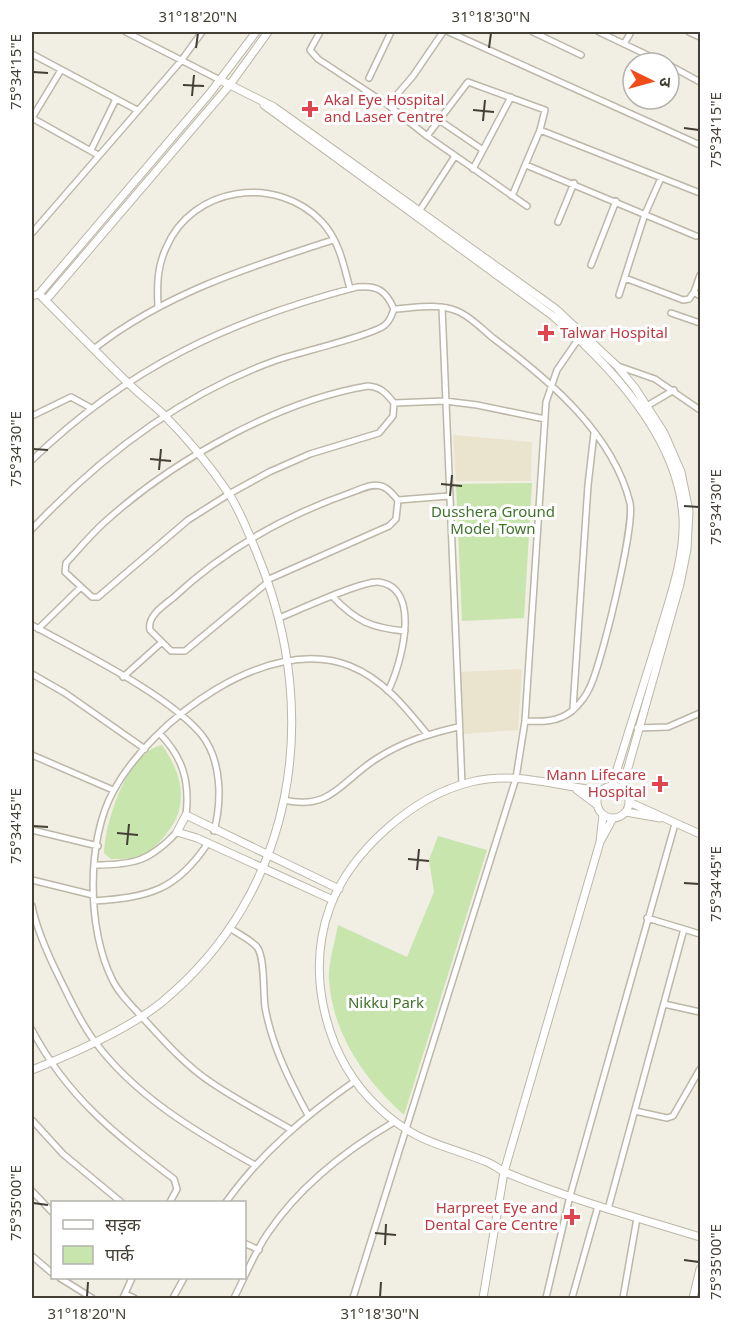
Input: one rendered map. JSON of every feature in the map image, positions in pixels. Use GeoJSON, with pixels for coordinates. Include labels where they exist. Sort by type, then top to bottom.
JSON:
{"type":"FeatureCollection","features":[{"type":"Feature","properties":{"kind":"street"},"geometry":{"type":"LineString","coordinates":[[126,32],[262,103],[274,107],[420,210],[556,309],[617,366],[647,406],[664,433],[681,472],[689,511],[687,549],[680,584],[637,728],[622,789],[629,802],[700,834]]}},
{"type":"Feature","properties":{"kind":"street"},"geometry":{"type":"LineString","coordinates":[[32,233],[181,61],[202,32]]}},
{"type":"Feature","properties":{"kind":"street"},"geometry":{"type":"LineString","coordinates":[[32,1070],[142,1016],[163,1001],[230,928],[270,856],[284,800],[289,775],[292,723],[287,660],[279,618],[267,581],[229,494],[164,416],[126,382],[46,300],[34,293],[220,80],[255,32]]}},
{"type":"Feature","properties":{"kind":"street"},"geometry":{"type":"LineString","coordinates":[[46,300],[229,86],[268,32]]}},
{"type":"Feature","properties":{"kind":"street"},"geometry":{"type":"LineString","coordinates":[[320,32],[310,50],[318,59],[388,105],[427,136],[527,206]]}},
{"type":"Feature","properties":{"kind":"street"},"geometry":{"type":"LineString","coordinates":[[369,78],[391,32]]}},
{"type":"Feature","properties":{"kind":"street"},"geometry":{"type":"LineString","coordinates":[[388,105],[413,76],[443,32]]}},
{"type":"Feature","properties":{"kind":"street"},"geometry":{"type":"LineString","coordinates":[[449,32],[700,145]]}},
{"type":"Feature","properties":{"kind":"street"},"geometry":{"type":"LineString","coordinates":[[532,32],[581,55]]}},
{"type":"Feature","properties":{"kind":"street"},"geometry":{"type":"LineString","coordinates":[[599,32],[639,51]]}},
{"type":"Feature","properties":{"kind":"street"},"geometry":{"type":"LineString","coordinates":[[624,44],[631,32]]}},
{"type":"Feature","properties":{"kind":"street"},"geometry":{"type":"LineString","coordinates":[[688,32],[700,37]]}},
{"type":"Feature","properties":{"kind":"street"},"geometry":{"type":"LineString","coordinates":[[32,54],[137,110]]}},
{"type":"Feature","properties":{"kind":"street"},"geometry":{"type":"LineString","coordinates":[[61,70],[32,118],[98,155]]}},
{"type":"Feature","properties":{"kind":"street"},"geometry":{"type":"LineString","coordinates":[[681,72],[700,82]]}},
{"type":"Feature","properties":{"kind":"street"},"geometry":{"type":"LineString","coordinates":[[427,136],[468,82],[545,110],[540,130],[512,196]]}},
{"type":"Feature","properties":{"kind":"street"},"geometry":{"type":"LineString","coordinates":[[473,169],[511,97]]}},
{"type":"Feature","properties":{"kind":"street"},"geometry":{"type":"LineString","coordinates":[[91,150],[116,99]]}},
{"type":"Feature","properties":{"kind":"street"},"geometry":{"type":"LineString","coordinates":[[262,103],[280,119],[553,316],[579,338],[620,380],[665,451],[680,494],[683,518],[681,550],[672,591],[612,786]]}},
{"type":"Feature","properties":{"kind":"street"},"geometry":{"type":"LineString","coordinates":[[439,120],[483,150]]}},
{"type":"Feature","properties":{"kind":"street"},"geometry":{"type":"LineString","coordinates":[[540,130],[700,194]]}},
{"type":"Feature","properties":{"kind":"street"},"geometry":{"type":"LineString","coordinates":[[420,210],[455,156]]}},
{"type":"Feature","properties":{"kind":"street"},"geometry":{"type":"LineString","coordinates":[[526,165],[574,183],[696,236]]}},
{"type":"Feature","properties":{"kind":"street"},"geometry":{"type":"LineString","coordinates":[[619,295],[645,213],[661,178]]}},
{"type":"Feature","properties":{"kind":"street"},"geometry":{"type":"LineString","coordinates":[[558,222],[574,183]]}},
{"type":"Feature","properties":{"kind":"street"},"geometry":{"type":"LineString","coordinates":[[158,306],[157,280],[166,246],[177,229],[194,211],[218,197],[236,192],[278,196],[312,213],[323,222],[340,252],[350,289]]}},
{"type":"Feature","properties":{"kind":"street"},"geometry":{"type":"LineString","coordinates":[[591,265],[616,201]]}},
{"type":"Feature","properties":{"kind":"street"},"geometry":{"type":"LineString","coordinates":[[95,348],[123,326],[158,306],[248,267],[333,240]]}},
{"type":"Feature","properties":{"kind":"street"},"geometry":{"type":"LineString","coordinates":[[625,278],[682,300],[689,299],[700,275]]}},
{"type":"Feature","properties":{"kind":"street"},"geometry":{"type":"LineString","coordinates":[[32,460],[91,408],[126,382],[195,344],[260,316],[350,289],[372,286],[384,291],[394,309]]}},
{"type":"Feature","properties":{"kind":"street"},"geometry":{"type":"LineString","coordinates":[[694,292],[700,296]]}},
{"type":"Feature","properties":{"kind":"street"},"geometry":{"type":"LineString","coordinates":[[394,309],[442,307],[458,311],[527,363],[552,386],[594,432],[611,456],[625,488],[630,506],[630,525],[598,661],[589,689],[573,710],[559,719],[547,722],[525,721]]}},
{"type":"Feature","properties":{"kind":"street"},"geometry":{"type":"LineString","coordinates":[[442,307],[462,784]]}},
{"type":"Feature","properties":{"kind":"street"},"geometry":{"type":"LineString","coordinates":[[32,529],[92,469],[164,416],[232,377],[287,356],[377,330],[386,325],[394,309]]}},
{"type":"Feature","properties":{"kind":"street"},"geometry":{"type":"LineString","coordinates":[[671,313],[700,323]]}},
{"type":"Feature","properties":{"kind":"street"},"geometry":{"type":"LineString","coordinates":[[353,1298],[516,777],[525,721],[546,402],[557,370],[579,338]]}},
{"type":"Feature","properties":{"kind":"street"},"geometry":{"type":"LineString","coordinates":[[617,366],[655,379],[700,410]]}},
{"type":"Feature","properties":{"kind":"street"},"geometry":{"type":"LineString","coordinates":[[394,404],[393,417],[379,433],[310,454],[269,472],[229,494],[188,520],[101,596],[92,597],[65,573],[66,563],[106,521],[148,487],[198,455],[265,419],[351,389],[377,387],[394,404],[445,401],[545,419]]}},
{"type":"Feature","properties":{"kind":"street"},"geometry":{"type":"LineString","coordinates":[[647,406],[674,390]]}},
{"type":"Feature","properties":{"kind":"street"},"geometry":{"type":"LineString","coordinates":[[32,416],[71,397],[91,408]]}},
{"type":"Feature","properties":{"kind":"street"},"geometry":{"type":"LineString","coordinates":[[573,710],[588,485],[594,432]]}},
{"type":"Feature","properties":{"kind":"street"},"geometry":{"type":"LineString","coordinates":[[372,486],[388,489],[398,500],[396,519],[389,526],[267,581],[185,651],[175,653],[149,626],[158,610],[192,580],[250,538],[308,508],[372,486]]}},
{"type":"Feature","properties":{"kind":"street"},"geometry":{"type":"LineString","coordinates":[[398,500],[449,496]]}},
{"type":"Feature","properties":{"kind":"street"},"geometry":{"type":"LineString","coordinates":[[279,618],[370,583],[387,585],[402,602],[405,615],[401,658],[388,691]]}},
{"type":"Feature","properties":{"kind":"street"},"geometry":{"type":"LineString","coordinates":[[38,629],[81,587]]}},
{"type":"Feature","properties":{"kind":"street"},"geometry":{"type":"LineString","coordinates":[[333,597],[350,614],[363,622],[385,629],[405,631]]}},
{"type":"Feature","properties":{"kind":"street"},"geometry":{"type":"LineString","coordinates":[[32,625],[123,677],[180,714],[202,735],[211,752],[220,798],[214,831]]}},
{"type":"Feature","properties":{"kind":"street"},"geometry":{"type":"LineString","coordinates":[[123,677],[162,642]]}},
{"type":"Feature","properties":{"kind":"street"},"geometry":{"type":"LineString","coordinates":[[290,1129],[211,1082],[175,1053],[111,978],[101,944],[93,898],[102,820],[113,790],[159,733],[180,714],[224,684],[287,660],[349,666],[401,701],[427,734]]}},
{"type":"Feature","properties":{"kind":"street"},"geometry":{"type":"LineString","coordinates":[[32,674],[65,693],[145,749]]}},
{"type":"Feature","properties":{"kind":"street"},"geometry":{"type":"LineString","coordinates":[[637,728],[668,727],[700,712]]}},
{"type":"Feature","properties":{"kind":"street"},"geometry":{"type":"LineString","coordinates":[[284,800],[304,805],[316,803],[338,789],[374,759],[427,734],[458,727]]}},
{"type":"Feature","properties":{"kind":"street"},"geometry":{"type":"LineString","coordinates":[[95,865],[134,863],[148,858],[159,851],[177,832],[186,815],[186,776],[170,744],[159,733]]}},
{"type":"Feature","properties":{"kind":"street"},"geometry":{"type":"LineString","coordinates":[[32,755],[113,790]]}},
{"type":"Feature","properties":{"kind":"street"},"geometry":{"type":"LineString","coordinates":[[622,789],[612,786],[601,791],[575,788],[554,782],[501,777],[462,784],[417,806],[383,830],[333,900],[322,944],[321,994],[328,1025],[342,1060],[355,1081],[394,1122],[406,1131],[489,1162],[504,1172],[570,1196],[700,1237]]}},
{"type":"Feature","properties":{"kind":"street"},"geometry":{"type":"LineString","coordinates":[[483,1299],[504,1172],[600,842],[603,815],[597,805],[575,788]]}},
{"type":"Feature","properties":{"kind":"street"},"geometry":{"type":"LineString","coordinates":[[597,805],[601,791]]}},
{"type":"Feature","properties":{"kind":"street"},"geometry":{"type":"LineString","coordinates":[[626,812],[629,802]]}},
{"type":"Feature","properties":{"kind":"street"},"geometry":{"type":"LineString","coordinates":[[600,842],[613,818],[626,812],[663,818]]}},
{"type":"Feature","properties":{"kind":"street"},"geometry":{"type":"LineString","coordinates":[[186,815],[214,831],[339,889]]}},
{"type":"Feature","properties":{"kind":"street"},"geometry":{"type":"LineString","coordinates":[[603,815],[613,818]]}},
{"type":"Feature","properties":{"kind":"street"},"geometry":{"type":"LineString","coordinates":[[546,1299],[570,1196],[646,918],[675,824]]}},
{"type":"Feature","properties":{"kind":"street"},"geometry":{"type":"LineString","coordinates":[[32,830],[98,846]]}},
{"type":"Feature","properties":{"kind":"street"},"geometry":{"type":"LineString","coordinates":[[177,832],[208,843],[333,900]]}},
{"type":"Feature","properties":{"kind":"street"},"geometry":{"type":"LineString","coordinates":[[32,880],[93,898],[141,897],[167,886],[192,867],[208,843]]}},
{"type":"Feature","properties":{"kind":"street"},"geometry":{"type":"LineString","coordinates":[[32,906],[52,963],[79,1018],[94,1041],[120,1070],[160,1107],[204,1137],[255,1165]]}},
{"type":"Feature","properties":{"kind":"street"},"geometry":{"type":"LineString","coordinates":[[646,918],[700,934]]}},
{"type":"Feature","properties":{"kind":"street"},"geometry":{"type":"LineString","coordinates":[[230,928],[257,947],[261,956],[262,988],[276,1050],[308,1115]]}},
{"type":"Feature","properties":{"kind":"street"},"geometry":{"type":"LineString","coordinates":[[608,1209],[684,929]]}},
{"type":"Feature","properties":{"kind":"street"},"geometry":{"type":"LineString","coordinates":[[664,1004],[700,1012]]}},
{"type":"Feature","properties":{"kind":"street"},"geometry":{"type":"LineString","coordinates":[[32,1030],[50,1063],[95,1116],[174,1179],[177,1189],[171,1201]]}},
{"type":"Feature","properties":{"kind":"street"},"geometry":{"type":"LineString","coordinates":[[635,1111],[667,1118],[673,1116],[700,1069]]}},
{"type":"Feature","properties":{"kind":"street"},"geometry":{"type":"LineString","coordinates":[[228,1201],[255,1165],[290,1129],[355,1081]]}},
{"type":"Feature","properties":{"kind":"street"},"geometry":{"type":"LineString","coordinates":[[32,1120],[63,1154],[119,1201]]}},
{"type":"Feature","properties":{"kind":"street"},"geometry":{"type":"LineString","coordinates":[[246,1274],[258,1250],[286,1208],[330,1166],[364,1140],[394,1122]]}},
{"type":"Feature","properties":{"kind":"street"},"geometry":{"type":"LineString","coordinates":[[32,1191],[51,1211]]}},
{"type":"Feature","properties":{"kind":"street"},"geometry":{"type":"LineString","coordinates":[[572,1299],[598,1206]]}},
{"type":"Feature","properties":{"kind":"street"},"geometry":{"type":"LineString","coordinates":[[622,1299],[637,1218]]}},
{"type":"Feature","properties":{"kind":"street"},"geometry":{"type":"LineString","coordinates":[[246,1244],[258,1250]]}},
{"type":"Feature","properties":{"kind":"street"},"geometry":{"type":"LineString","coordinates":[[32,1256],[51,1272]]}},
{"type":"Feature","properties":{"kind":"street"},"geometry":{"type":"LineString","coordinates":[[693,1299],[700,1269]]}},
{"type":"Feature","properties":{"kind":"street"},"geometry":{"type":"LineString","coordinates":[[62,1279],[92,1299]]}},
{"type":"Feature","properties":{"kind":"street"},"geometry":{"type":"LineString","coordinates":[[132,1279],[124,1296],[134,1299]]}},
{"type":"Feature","properties":{"kind":"street"},"geometry":{"type":"LineString","coordinates":[[173,1299],[183,1279]]}},
{"type":"Feature","properties":{"kind":"street"},"geometry":{"type":"LineString","coordinates":[[234,1299],[244,1279]]}},
{"type":"Feature","properties":{"kind":"shaded area"},"geometry":{"type":"Polygon","coordinates":[[[453,435],[532,442],[531,481],[456,481],[453,435]]]}},
{"type":"Feature","properties":{"kind":"shaded area"},"geometry":{"type":"Polygon","coordinates":[[[522,669],[518,730],[464,734],[461,672],[522,669]]]}},
{"type":"Feature","properties":{"kind":"green space","name":"Dusshera Ground Model Town"},"geometry":{"type":"Polygon","coordinates":[[[532,483],[524,618],[462,621],[456,484],[532,483]]]}},
{"type":"Feature","properties":{"kind":"green space"},"geometry":{"type":"Polygon","coordinates":[[[162,745],[174,767],[181,789],[179,811],[167,833],[151,850],[139,857],[111,859],[104,853],[105,840],[120,790],[138,760],[150,750],[162,745]]]}},
{"type":"Feature","properties":{"kind":"green space","name":"Nikku Park"},"geometry":{"type":"Polygon","coordinates":[[[438,836],[487,850],[404,1115],[376,1087],[344,1038],[332,1000],[330,967],[338,925],[407,957],[434,892],[429,860],[438,836]]]}},
{"type":"Feature","properties":{"kind":"place","name":"Akal Eye Hospital and Laser Centre"},"geometry":{"type":"Point","coordinates":[310,109]}},
{"type":"Feature","properties":{"kind":"place","name":"Talwar Hospital"},"geometry":{"type":"Point","coordinates":[546,333]}},
{"type":"Feature","properties":{"kind":"place","name":"Mann Lifecare Hospital"},"geometry":{"type":"Point","coordinates":[660,784]}},
{"type":"Feature","properties":{"kind":"place","name":"Harpreet Eye and Dental Care Centre"},"geometry":{"type":"Point","coordinates":[572,1217]}}]}
